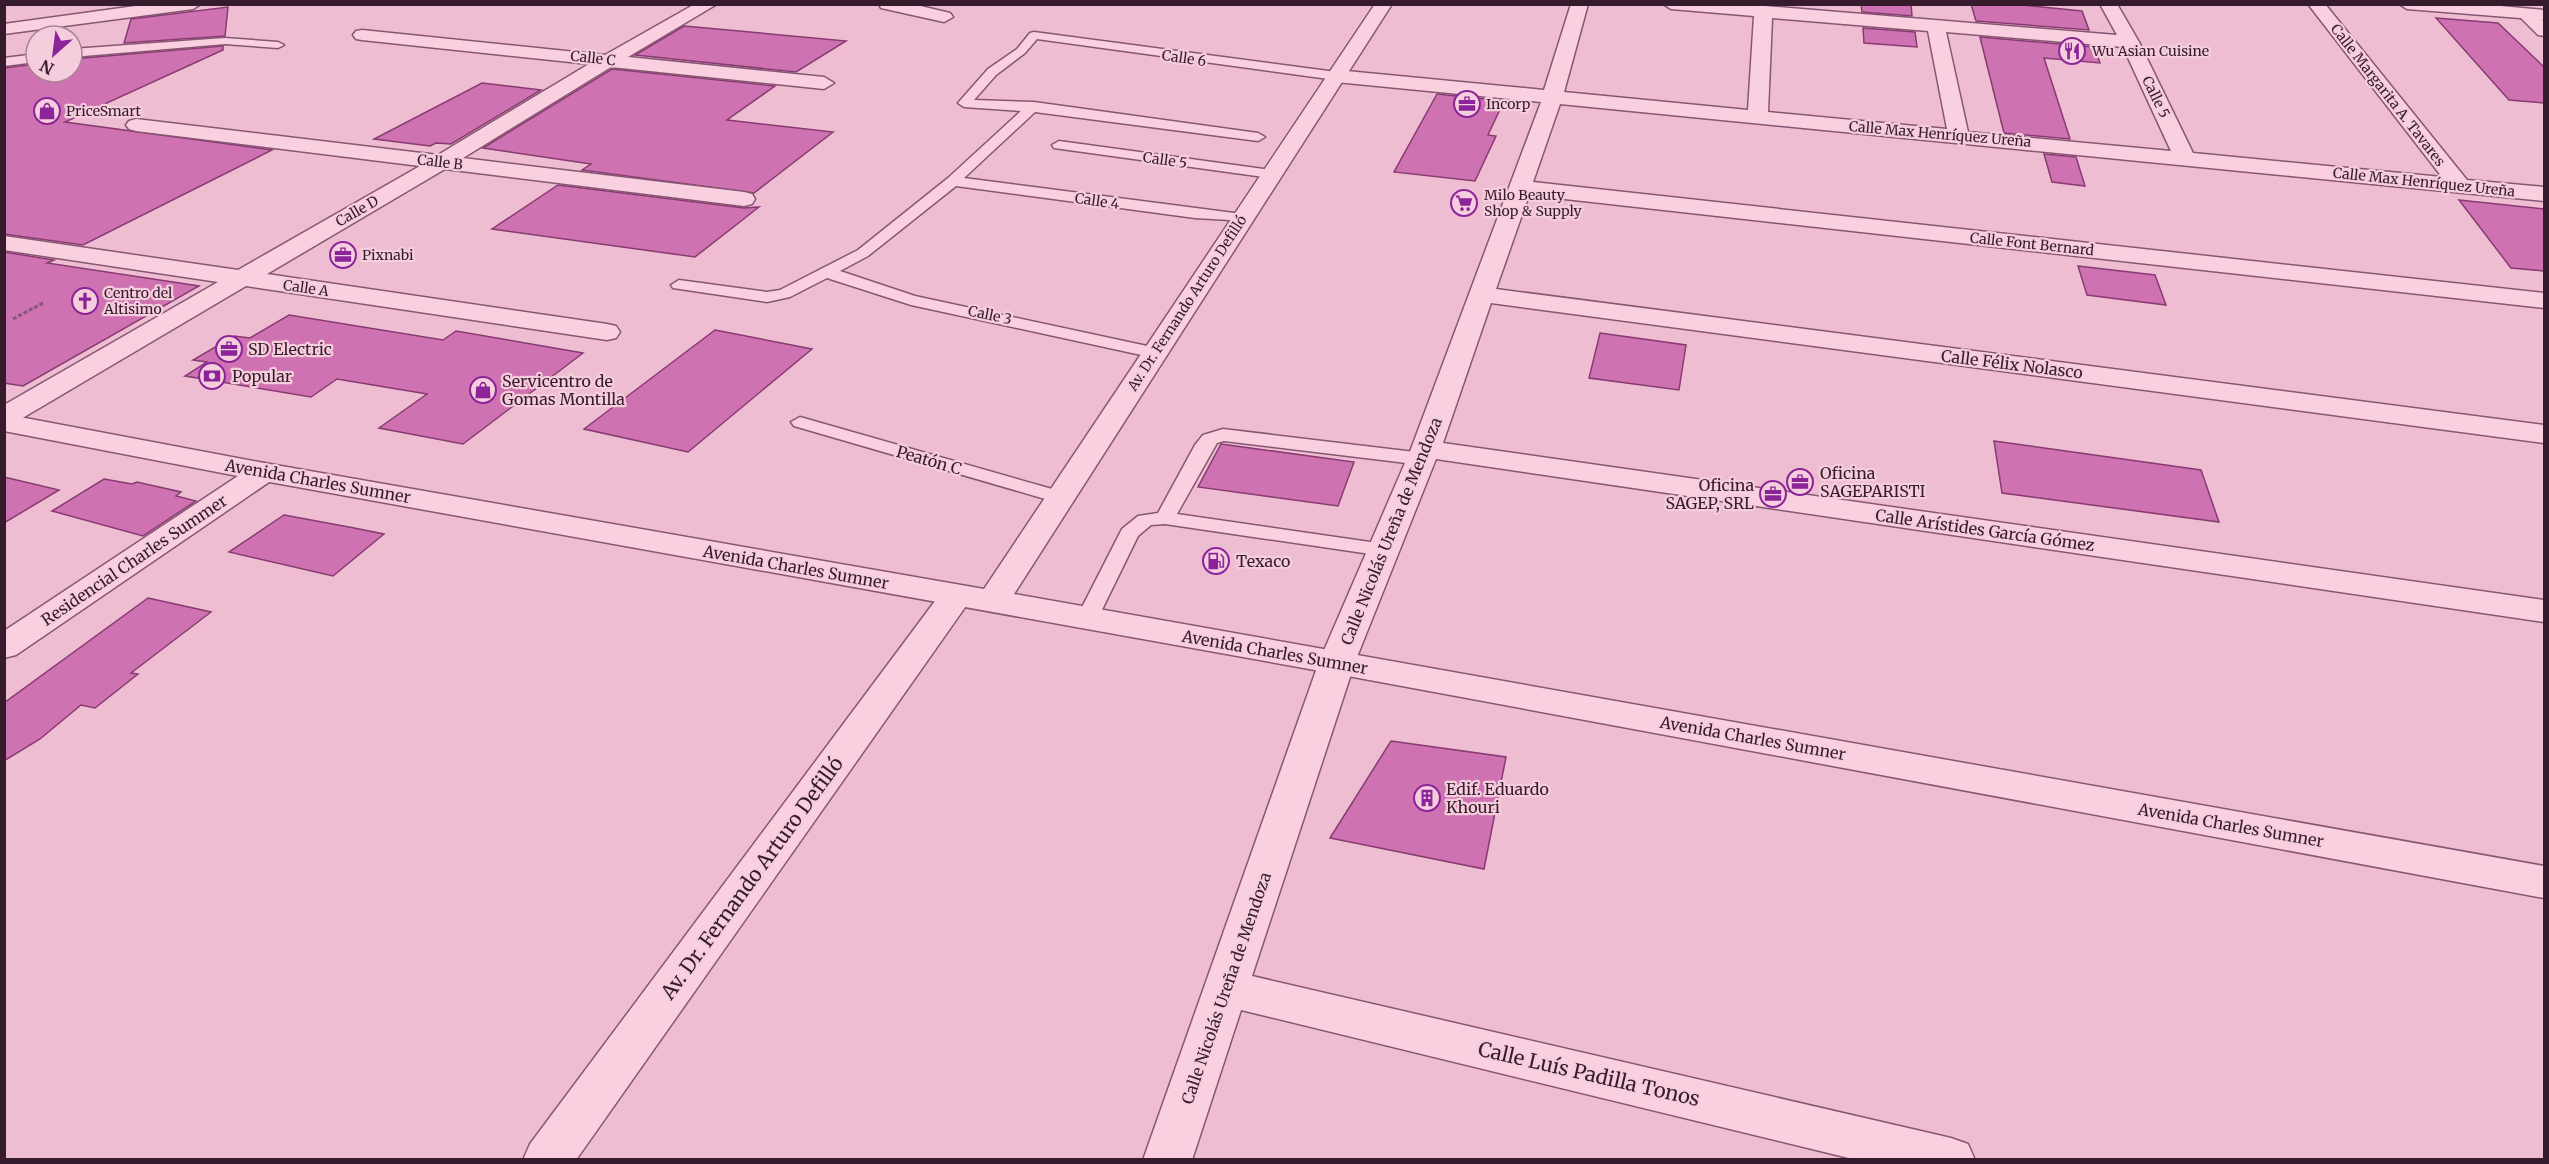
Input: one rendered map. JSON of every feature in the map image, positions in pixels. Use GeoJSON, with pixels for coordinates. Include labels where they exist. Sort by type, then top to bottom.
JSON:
{"type":"FeatureCollection","features":[{"type":"Feature","properties":{"kind":"street"},"geometry":{"type":"LineString","coordinates":[[45,23],[52,4]]}},
{"type":"Feature","properties":{"kind":"street"},"geometry":{"type":"LineString","coordinates":[[4,28],[193,4]]}},
{"type":"Feature","properties":{"kind":"street","name":"Calle D"},"geometry":{"type":"LineString","coordinates":[[4,417],[239,278],[442,162],[609,60],[709,4]]}},
{"type":"Feature","properties":{"kind":"street"},"geometry":{"type":"LineString","coordinates":[[887,4],[944,17]]}},
{"type":"Feature","properties":{"kind":"street","name":"Av. Dr. Fernando Arturo Defilló"},"geometry":{"type":"LineString","coordinates":[[547,1160],[973,600],[1059,498],[1384,4]]}},
{"type":"Feature","properties":{"kind":"street","name":"Calle Nicolás Ureña de Mendoza"},"geometry":{"type":"LineString","coordinates":[[1167,1160],[1337,662],[1425,454],[1480,294],[1552,98],[1580,4]]}},
{"type":"Feature","properties":{"kind":"street"},"geometry":{"type":"LineString","coordinates":[[1671,4],[2130,42]]}},
{"type":"Feature","properties":{"kind":"street","name":"Calle 5"},"geometry":{"type":"LineString","coordinates":[[2108,4],[2130,42],[2185,158]]}},
{"type":"Feature","properties":{"kind":"street","name":"Calle Margarita A. Tavares"},"geometry":{"type":"LineString","coordinates":[[2316,4],[2460,186]]}},
{"type":"Feature","properties":{"kind":"street"},"geometry":{"type":"LineString","coordinates":[[2407,4],[2544,15]]}},
{"type":"Feature","properties":{"kind":"street"},"geometry":{"type":"LineString","coordinates":[[1758,117],[1763,12]]}},
{"type":"Feature","properties":{"kind":"street"},"geometry":{"type":"LineString","coordinates":[[2526,14],[2544,31]]}},
{"type":"Feature","properties":{"kind":"street"},"geometry":{"type":"LineString","coordinates":[[1936,27],[1959,136]]}},
{"type":"Feature","properties":{"kind":"street","name":"Calle C"},"geometry":{"type":"LineString","coordinates":[[362,35],[824,83]]}},
{"type":"Feature","properties":{"kind":"street","name":"Calle Max Henríquez Ureña"},"geometry":{"type":"LineString","coordinates":[[1335,76],[2544,194]]}},
{"type":"Feature","properties":{"kind":"street","name":"Calle B"},"geometry":{"type":"LineString","coordinates":[[136,125],[744,199]]}},
{"type":"Feature","properties":{"kind":"street","name":"Calle Font Bernard"},"geometry":{"type":"LineString","coordinates":[[1520,187],[2544,302]]}},
{"type":"Feature","properties":{"kind":"street","name":"Calle A"},"geometry":{"type":"LineString","coordinates":[[4,243],[607,332]]}},
{"type":"Feature","properties":{"kind":"street","name":"Calle Félix Nolasco"},"geometry":{"type":"LineString","coordinates":[[1480,294],[2544,434]]}},
{"type":"Feature","properties":{"kind":"street","name":"Avenida Charles Sumner"},"geometry":{"type":"LineString","coordinates":[[4,422],[264,472],[973,600],[1337,662],[2544,882]]}},
{"type":"Feature","properties":{"kind":"street","name":"Calle Arístides García Gómez"},"geometry":{"type":"LineString","coordinates":[[1425,454],[2544,611]]}},
{"type":"Feature","properties":{"kind":"street","name":"Residencial Charles Summer"},"geometry":{"type":"LineString","coordinates":[[4,647],[264,472]]}},
{"type":"Feature","properties":{"kind":"street","name":"Calle Luís Padilla Tonos"},"geometry":{"type":"LineString","coordinates":[[1226,988],[1952,1160]]}},
{"type":"Feature","properties":{"kind":"lane","name":"Calle 6"},"geometry":{"type":"LineString","coordinates":[[1035,106],[964,104],[992,72],[1021,51],[1034,35],[1335,76]]}},
{"type":"Feature","properties":{"kind":"lane"},"geometry":{"type":"LineString","coordinates":[[84,52],[225,41],[278,45]]}},
{"type":"Feature","properties":{"kind":"lane"},"geometry":{"type":"LineString","coordinates":[[4,62],[24,60]]}},
{"type":"Feature","properties":{"kind":"lane"},"geometry":{"type":"LineString","coordinates":[[678,285],[776,297],[826,272],[863,253],[953,181],[1035,106],[1258,137]]}},
{"type":"Feature","properties":{"kind":"lane","name":"Calle 5"},"geometry":{"type":"LineString","coordinates":[[1059,145],[1271,174]]}},
{"type":"Feature","properties":{"kind":"lane","name":"Calle 4"},"geometry":{"type":"LineString","coordinates":[[953,181],[1195,214],[1242,218]]}},
{"type":"Feature","properties":{"kind":"lane","name":"Calle 3"},"geometry":{"type":"LineString","coordinates":[[826,272],[911,300],[1155,353]]}},
{"type":"Feature","properties":{"kind":"lane","name":"Peatón C"},"geometry":{"type":"LineString","coordinates":[[800,422],[1059,498]]}},
{"type":"Feature","properties":{"kind":"lane"},"geometry":{"type":"LineString","coordinates":[[1165,518],[1202,449],[1210,439],[1223,435],[1425,454]]}},
{"type":"Feature","properties":{"kind":"lane"},"geometry":{"type":"LineString","coordinates":[[1087,619],[1129,532],[1145,520],[1165,518],[1384,550]]}},
{"type":"Feature","properties":{"kind":"path"},"geometry":{"type":"LineString","coordinates":[[13,319],[43,303]]}},
{"type":"Feature","properties":{"kind":"building"},"geometry":{"type":"Polygon","coordinates":[[[1861,4],[1911,4],[1912,16],[1862,12],[1861,4]]]}},
{"type":"Feature","properties":{"kind":"building"},"geometry":{"type":"Polygon","coordinates":[[[1971,4],[2013,4],[2082,11],[2089,30],[1976,21],[1971,4]]]}},
{"type":"Feature","properties":{"kind":"building"},"geometry":{"type":"Polygon","coordinates":[[[228,7],[225,36],[124,43],[131,19],[228,7]]]}},
{"type":"Feature","properties":{"kind":"building"},"geometry":{"type":"Polygon","coordinates":[[[2436,18],[2498,23],[2544,67],[2544,103],[2509,100],[2436,18]]]}},
{"type":"Feature","properties":{"kind":"building"},"geometry":{"type":"Polygon","coordinates":[[[684,26],[846,41],[796,72],[635,55],[684,26]]]}},
{"type":"Feature","properties":{"kind":"building"},"geometry":{"type":"Polygon","coordinates":[[[1863,28],[1915,32],[1917,47],[1864,43],[1863,28]]]}},
{"type":"Feature","properties":{"kind":"building"},"geometry":{"type":"Polygon","coordinates":[[[1980,37],[2094,47],[2100,63],[2044,58],[2070,139],[2004,133],[1980,37]]]}},
{"type":"Feature","properties":{"kind":"building"},"geometry":{"type":"Polygon","coordinates":[[[223,46],[223,50],[65,122],[272,150],[83,245],[4,234],[4,68],[24,66],[24,84],[84,84],[84,58],[223,46]]]}},
{"type":"Feature","properties":{"kind":"building"},"geometry":{"type":"Polygon","coordinates":[[[612,69],[775,86],[727,120],[833,132],[754,193],[582,170],[591,164],[483,148],[612,69]]]}},
{"type":"Feature","properties":{"kind":"building"},"geometry":{"type":"Polygon","coordinates":[[[482,83],[541,90],[451,144],[436,143],[430,146],[374,139],[482,83]]]}},
{"type":"Feature","properties":{"kind":"building"},"geometry":{"type":"Polygon","coordinates":[[[1437,94],[1504,101],[1488,135],[1496,136],[1475,181],[1394,172],[1437,94]]]}},
{"type":"Feature","properties":{"kind":"building"},"geometry":{"type":"Polygon","coordinates":[[[2044,154],[2076,157],[2085,186],[2052,182],[2044,154]]]}},
{"type":"Feature","properties":{"kind":"building"},"geometry":{"type":"Polygon","coordinates":[[[558,185],[744,208],[759,207],[695,257],[492,229],[558,185]]]}},
{"type":"Feature","properties":{"kind":"building"},"geometry":{"type":"Polygon","coordinates":[[[2459,200],[2544,209],[2544,271],[2511,268],[2459,200]]]}},
{"type":"Feature","properties":{"kind":"building"},"geometry":{"type":"Polygon","coordinates":[[[4,252],[54,260],[47,263],[199,286],[23,386],[4,383],[4,252]]]}},
{"type":"Feature","properties":{"kind":"building"},"geometry":{"type":"Polygon","coordinates":[[[2078,266],[2155,275],[2166,305],[2087,295],[2078,266]]]}},
{"type":"Feature","properties":{"kind":"building"},"geometry":{"type":"Polygon","coordinates":[[[289,315],[443,340],[456,331],[583,353],[463,444],[379,428],[427,394],[337,379],[311,397],[185,376],[207,362],[193,360],[234,336],[250,338],[289,315]]]}},
{"type":"Feature","properties":{"kind":"building"},"geometry":{"type":"Polygon","coordinates":[[[715,330],[812,349],[688,452],[584,429],[715,330]]]}},
{"type":"Feature","properties":{"kind":"building"},"geometry":{"type":"Polygon","coordinates":[[[1600,333],[1686,345],[1679,390],[1589,378],[1600,333]]]}},
{"type":"Feature","properties":{"kind":"building"},"geometry":{"type":"Polygon","coordinates":[[[1994,441],[2201,470],[2219,522],[2002,493],[1994,441]]]}},
{"type":"Feature","properties":{"kind":"building"},"geometry":{"type":"Polygon","coordinates":[[[1221,444],[1354,462],[1338,506],[1198,487],[1221,444]]]}},
{"type":"Feature","properties":{"kind":"building"},"geometry":{"type":"Polygon","coordinates":[[[4,477],[59,490],[4,523],[4,477]]]}},
{"type":"Feature","properties":{"kind":"building"},"geometry":{"type":"Polygon","coordinates":[[[104,479],[132,484],[137,482],[181,492],[176,496],[196,501],[143,536],[52,511],[104,479]]]}},
{"type":"Feature","properties":{"kind":"building"},"geometry":{"type":"Polygon","coordinates":[[[284,515],[384,534],[333,576],[229,552],[284,515]]]}},
{"type":"Feature","properties":{"kind":"building"},"geometry":{"type":"Polygon","coordinates":[[[148,598],[211,612],[131,673],[138,674],[95,708],[81,705],[40,739],[4,761],[4,703],[148,598]]]}},
{"type":"Feature","properties":{"kind":"building","name":"Edif. Eduardo Khouri"},"geometry":{"type":"Polygon","coordinates":[[[1391,741],[1506,757],[1484,869],[1330,838],[1391,741]]]}},
{"type":"Feature","properties":{"kind":"place","name":"Wu Asian Cuisine"},"geometry":{"type":"Point","coordinates":[2072,51]}},
{"type":"Feature","properties":{"kind":"place","name":"Incorp"},"geometry":{"type":"Point","coordinates":[1467,104]}},
{"type":"Feature","properties":{"kind":"place","name":"PriceSmart"},"geometry":{"type":"Point","coordinates":[47,111]}},
{"type":"Feature","properties":{"kind":"place","name":"Milo Beauty Shop & Supply"},"geometry":{"type":"Point","coordinates":[1464,203]}},
{"type":"Feature","properties":{"kind":"place","name":"Pixnabi"},"geometry":{"type":"Point","coordinates":[343,255]}},
{"type":"Feature","properties":{"kind":"place","name":"Centro del Altisimo"},"geometry":{"type":"Point","coordinates":[85,301]}},
{"type":"Feature","properties":{"kind":"place","name":"SD Electric"},"geometry":{"type":"Point","coordinates":[229,349]}},
{"type":"Feature","properties":{"kind":"place","name":"Popular"},"geometry":{"type":"Point","coordinates":[212,376]}},
{"type":"Feature","properties":{"kind":"place","name":"Servicentro de Gomas Montilla"},"geometry":{"type":"Point","coordinates":[483,390]}},
{"type":"Feature","properties":{"kind":"place","name":"Oficina SAGEPARISTI"},"geometry":{"type":"Point","coordinates":[1800,482]}},
{"type":"Feature","properties":{"kind":"place","name":"Oficina SAGEP, SRL"},"geometry":{"type":"Point","coordinates":[1773,494]}},
{"type":"Feature","properties":{"kind":"place","name":"Texaco"},"geometry":{"type":"Point","coordinates":[1216,561]}},
{"type":"Feature","properties":{"kind":"place","name":"Edif. Eduardo Khouri"},"geometry":{"type":"Point","coordinates":[1427,798]}}]}
